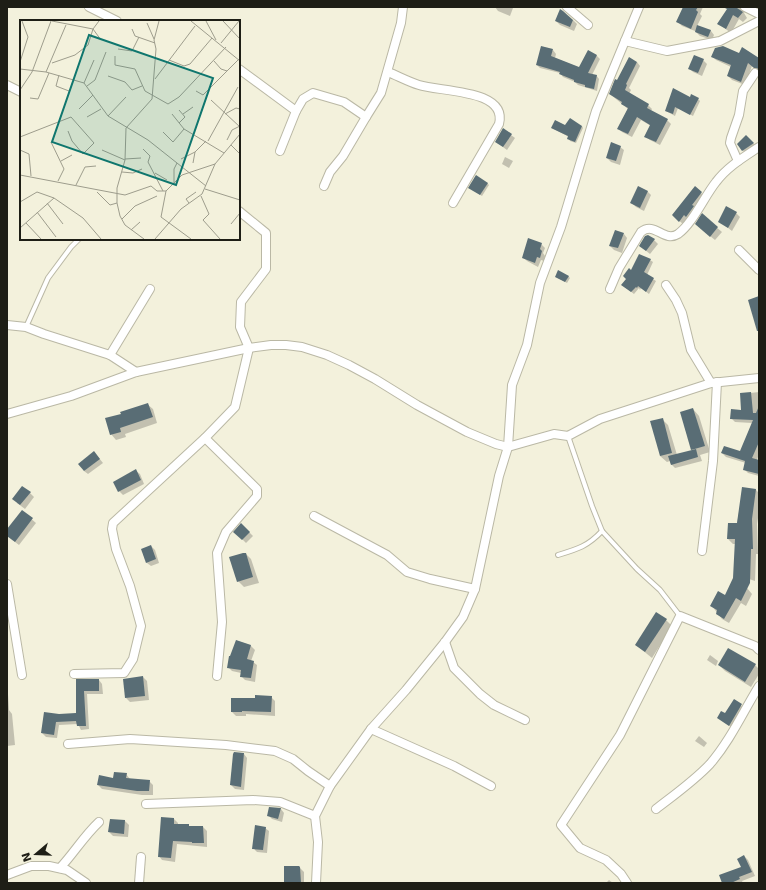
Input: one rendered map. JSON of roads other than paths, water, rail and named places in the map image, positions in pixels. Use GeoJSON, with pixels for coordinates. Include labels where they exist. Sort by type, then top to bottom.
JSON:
{"type":"FeatureCollection","features":[{"type":"Feature","properties":{"kind":"street"},"geometry":{"type":"LineString","coordinates":[[89,7],[115,20]]}},
{"type":"Feature","properties":{"kind":"street"},"geometry":{"type":"LineString","coordinates":[[324,186],[330,172],[344,156],[381,93],[401,23],[403,7]]}},
{"type":"Feature","properties":{"kind":"street"},"geometry":{"type":"LineString","coordinates":[[567,7],[588,25]]}},
{"type":"Feature","properties":{"kind":"street"},"geometry":{"type":"LineString","coordinates":[[316,883],[318,842],[315,816],[330,786],[371,729],[406,690],[445,642],[463,617],[475,589],[499,476],[508,447],[512,385],[527,345],[540,283],[561,227],[596,111],[639,7]]}},
{"type":"Feature","properties":{"kind":"street"},"geometry":{"type":"LineString","coordinates":[[745,7],[759,14]]}},
{"type":"Feature","properties":{"kind":"street"},"geometry":{"type":"LineString","coordinates":[[625,41],[667,51],[720,41],[759,21]]}},
{"type":"Feature","properties":{"kind":"street"},"geometry":{"type":"LineString","coordinates":[[240,70],[296,111]]}},
{"type":"Feature","properties":{"kind":"street"},"geometry":{"type":"LineString","coordinates":[[388,72],[420,86],[474,94],[489,101],[500,112],[501,116],[499,124],[453,203]]}},
{"type":"Feature","properties":{"kind":"street"},"geometry":{"type":"LineString","coordinates":[[738,161],[730,143],[739,115],[743,91],[754,73]]}},
{"type":"Feature","properties":{"kind":"street"},"geometry":{"type":"LineString","coordinates":[[7,85],[20,92]]}},
{"type":"Feature","properties":{"kind":"street"},"geometry":{"type":"LineString","coordinates":[[280,151],[296,111],[303,99],[313,93],[344,102],[366,117]]}},
{"type":"Feature","properties":{"kind":"street"},"geometry":{"type":"LineString","coordinates":[[610,289],[619,268],[641,232],[650,228],[667,236],[678,234],[690,220],[717,180],[738,161],[759,147]]}},
{"type":"Feature","properties":{"kind":"street"},"geometry":{"type":"LineString","coordinates":[[74,674],[124,674],[133,659],[141,626],[130,586],[116,549],[112,529],[113,522],[205,438],[235,407],[249,348],[240,327],[241,302],[266,269],[266,233],[240,212]]}},
{"type":"Feature","properties":{"kind":"street"},"geometry":{"type":"LineString","coordinates":[[739,250],[759,270]]}},
{"type":"Feature","properties":{"kind":"street"},"geometry":{"type":"LineString","coordinates":[[666,285],[676,300],[682,313],[691,350],[714,383],[714,461],[702,551]]}},
{"type":"Feature","properties":{"kind":"street"},"geometry":{"type":"LineString","coordinates":[[110,355],[150,289]]}},
{"type":"Feature","properties":{"kind":"street"},"geometry":{"type":"LineString","coordinates":[[7,325],[26,327],[110,355],[136,372]]}},
{"type":"Feature","properties":{"kind":"street"},"geometry":{"type":"LineString","coordinates":[[7,414],[78,394],[136,372],[249,348],[286,345],[302,347],[349,364],[417,405],[467,432],[496,444],[508,447],[554,434],[568,436],[600,419],[714,383],[759,378]]}},
{"type":"Feature","properties":{"kind":"street"},"geometry":{"type":"LineString","coordinates":[[205,438],[257,489],[257,496],[226,532],[217,552],[222,622],[217,676]]}},
{"type":"Feature","properties":{"kind":"street"},"geometry":{"type":"LineString","coordinates":[[314,516],[387,555],[408,572],[430,580],[475,589]]}},
{"type":"Feature","properties":{"kind":"street"},"geometry":{"type":"LineString","coordinates":[[7,584],[22,675]]}},
{"type":"Feature","properties":{"kind":"street"},"geometry":{"type":"LineString","coordinates":[[627,883],[621,874],[606,860],[580,848],[561,825],[620,734],[680,616],[755,646],[759,650]]}},
{"type":"Feature","properties":{"kind":"street"},"geometry":{"type":"LineString","coordinates":[[445,642],[454,668],[480,694],[494,705],[525,720]]}},
{"type":"Feature","properties":{"kind":"street"},"geometry":{"type":"LineString","coordinates":[[656,809],[696,777],[710,763],[736,727],[759,686]]}},
{"type":"Feature","properties":{"kind":"street"},"geometry":{"type":"LineString","coordinates":[[371,729],[454,766],[491,786]]}},
{"type":"Feature","properties":{"kind":"street"},"geometry":{"type":"LineString","coordinates":[[68,744],[130,739],[226,745],[275,751],[292,758],[330,786]]}},
{"type":"Feature","properties":{"kind":"street"},"geometry":{"type":"LineString","coordinates":[[146,804],[253,800],[280,802],[315,816]]}},
{"type":"Feature","properties":{"kind":"street"},"geometry":{"type":"LineString","coordinates":[[60,868],[99,822]]}},
{"type":"Feature","properties":{"kind":"street"},"geometry":{"type":"LineString","coordinates":[[139,883],[141,857]]}},
{"type":"Feature","properties":{"kind":"street"},"geometry":{"type":"LineString","coordinates":[[7,875],[31,866],[60,868],[67,870],[86,883]]}},
{"type":"Feature","properties":{"kind":"lane"},"geometry":{"type":"LineString","coordinates":[[26,327],[48,278],[78,240]]}},
{"type":"Feature","properties":{"kind":"lane"},"geometry":{"type":"LineString","coordinates":[[568,436],[602,531],[637,569],[660,590],[680,616]]}},
{"type":"Feature","properties":{"kind":"lane"},"geometry":{"type":"LineString","coordinates":[[558,555],[587,545],[602,531]]}}]}
